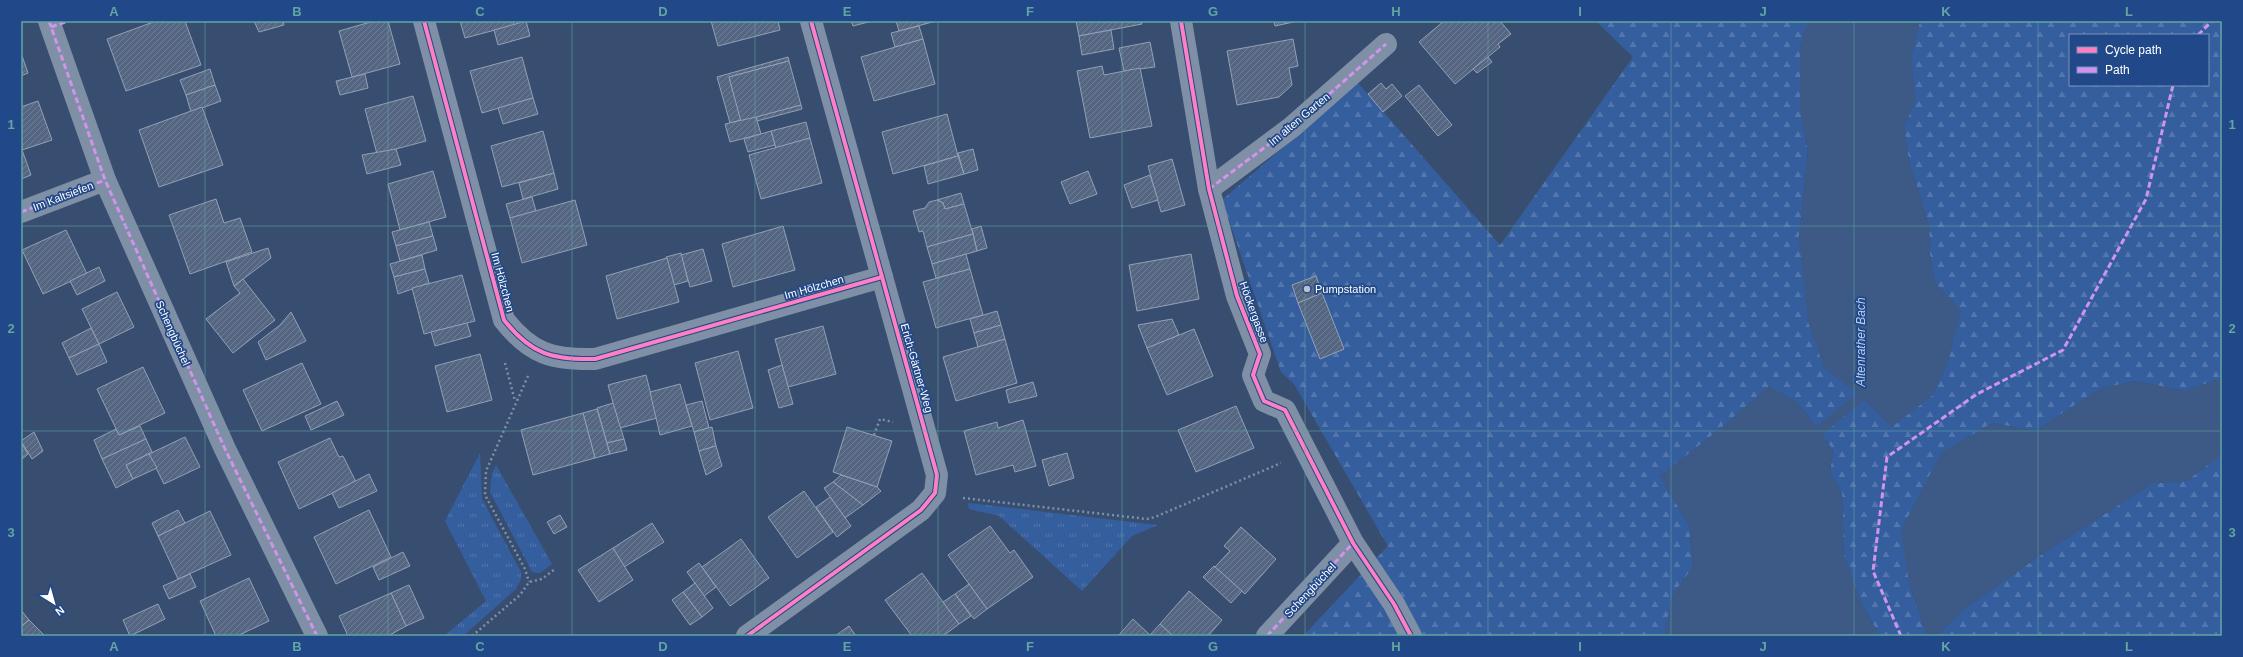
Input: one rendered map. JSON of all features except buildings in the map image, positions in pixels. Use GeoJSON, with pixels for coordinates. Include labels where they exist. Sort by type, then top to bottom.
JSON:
{"type":"FeatureCollection","features":[{"type":"Feature","properties":{"kind":"street","name":"Im Hölzchen"},"geometry":{"type":"LineString","coordinates":[[424,21],[504,320],[518,338],[541,351],[567,360],[595,359],[882,277]]}},
{"type":"Feature","properties":{"kind":"street","name":"Erich-Gärtner-Weg"},"geometry":{"type":"LineString","coordinates":[[811,21],[937,475],[935,493]]}},
{"type":"Feature","properties":{"kind":"street","name":"Höckergasse"},"geometry":{"type":"LineString","coordinates":[[1181,21],[1209,189],[1237,296],[1260,354],[1253,375],[1264,401],[1285,410],[1353,543],[1394,604],[1411,636]]}},
{"type":"Feature","properties":{"kind":"street","name":"Schengbüchel"},"geometry":{"type":"LineString","coordinates":[[56,23],[105,180],[225,449],[317,636]]}},
{"type":"Feature","properties":{"kind":"street","name":"Im alten Garten"},"geometry":{"type":"LineString","coordinates":[[1209,189],[1292,127],[1386,44]]}},
{"type":"Feature","properties":{"kind":"street","name":"Im Kaltsiefen"},"geometry":{"type":"LineString","coordinates":[[21,212],[105,180]]}},
{"type":"Feature","properties":{"kind":"street"},"geometry":{"type":"LineString","coordinates":[[747,636],[921,510],[935,493]]}},
{"type":"Feature","properties":{"kind":"street","name":"Schengbüchel"},"geometry":{"type":"LineString","coordinates":[[1266,636],[1353,543]]}},
{"type":"Feature","properties":{"kind":"path"},"geometry":{"type":"LineString","coordinates":[[529,582],[525,569],[485,495],[486,471],[515,401],[541,351]]}},
{"type":"Feature","properties":{"kind":"path"},"geometry":{"type":"LineString","coordinates":[[935,493],[968,499],[1147,519],[1155,517],[1284,461]]}},
{"type":"Feature","properties":{"kind":"path"},"geometry":{"type":"LineString","coordinates":[[472,636],[520,595],[529,582],[542,579],[555,569]]}},
{"type":"Feature","properties":{"kind":"green space"},"geometry":{"type":"Polygon","coordinates":[[[1596,21],[1808,21],[1800,48],[1800,109],[1808,151],[1799,239],[1861,396],[1892,427],[1961,311],[1935,283],[1930,254],[1929,226],[1909,161],[1904,127],[1915,101],[1911,56],[1920,21],[2222,21],[2222,378],[2185,391],[2135,381],[2100,389],[2035,431],[1992,423],[1909,583],[1927,636],[1880,636],[1862,605],[1844,556],[1842,493],[1830,474],[1833,450],[1798,403],[1769,387],[1715,433],[1660,476],[1689,525],[1693,567],[1673,595],[1664,636],[1303,636],[1388,546],[1294,384],[1281,372],[1222,200],[1358,83],[1500,245],[1633,57],[1596,21]]]}},
{"type":"Feature","properties":{"kind":"green space"},"geometry":{"type":"Polygon","coordinates":[[[480,453],[482,499],[521,572],[521,579],[516,589],[463,636],[444,636],[486,601],[445,521],[480,453]]]}},
{"type":"Feature","properties":{"kind":"green space"},"geometry":{"type":"Polygon","coordinates":[[[2222,454],[2222,636],[1937,636],[1960,612],[2048,550],[2153,483],[2186,481],[2222,454]]]}},
{"type":"Feature","properties":{"kind":"green space"},"geometry":{"type":"Polygon","coordinates":[[[496,465],[552,564],[540,573],[532,572],[490,492],[492,473],[496,465]]]}},
{"type":"Feature","properties":{"kind":"green space"},"geometry":{"type":"Polygon","coordinates":[[[968,503],[1158,525],[1132,536],[1082,591],[999,516],[969,509],[968,503]]]}},
{"type":"Feature","properties":{"kind":"water"},"geometry":{"type":"Polygon","coordinates":[[[1808,21],[1920,21],[1911,56],[1915,101],[1904,127],[1909,161],[1929,226],[1930,254],[1935,283],[1961,310],[1948,362],[1933,395],[1892,427],[1861,396],[1824,368],[1808,322],[1799,239],[1808,151],[1800,109],[1800,48],[1808,21]]]}},
{"type":"Feature","properties":{"kind":"water"},"geometry":{"type":"Polygon","coordinates":[[[2222,378],[2222,454],[2186,481],[2153,483],[2048,550],[1960,612],[1937,636],[1927,636],[1909,583],[1901,530],[1941,453],[1992,423],[2035,431],[2100,389],[2135,381],[2185,391],[2222,378]]]}},
{"type":"Feature","properties":{"kind":"water"},"geometry":{"type":"Polygon","coordinates":[[[1769,386],[1798,403],[1833,450],[1830,474],[1842,493],[1844,556],[1862,605],[1880,636],[1664,636],[1673,595],[1693,566],[1689,525],[1660,476],[1715,433],[1769,386]]]}},
{"type":"Feature","properties":{"kind":"waterway","name":"Altenrather Bach"},"geometry":{"type":"LineString","coordinates":[[1815,444],[1819,431],[1861,396],[1861,383]]}},
{"type":"Feature","properties":{"kind":"marked path"},"geometry":{"type":"LineString","coordinates":[[49,21],[105,180],[225,449],[317,636]]}},
{"type":"Feature","properties":{"kind":"marked path"},"geometry":{"type":"LineString","coordinates":[[51,27],[68,21]]}},
{"type":"Feature","properties":{"kind":"marked path"},"geometry":{"type":"LineString","coordinates":[[2199,34],[2212,21]]}},
{"type":"Feature","properties":{"kind":"marked path"},"geometry":{"type":"LineString","coordinates":[[1209,189],[1292,127],[1386,44]]}},
{"type":"Feature","properties":{"kind":"marked path"},"geometry":{"type":"LineString","coordinates":[[1901,636],[1873,571],[1887,457],[1977,394],[2063,350],[2146,199],[2173,86]]}},
{"type":"Feature","properties":{"kind":"marked path"},"geometry":{"type":"LineString","coordinates":[[21,212],[105,180]]}},
{"type":"Feature","properties":{"kind":"marked path"},"geometry":{"type":"LineString","coordinates":[[1267,636],[1353,543],[1352,541]]}},
{"type":"Feature","properties":{"kind":"cycle path"},"geometry":{"type":"LineString","coordinates":[[424,21],[504,320],[524,341],[533,348],[554,356],[595,359],[882,277]]}},
{"type":"Feature","properties":{"kind":"cycle path"},"geometry":{"type":"LineString","coordinates":[[747,636],[921,510],[935,493],[937,475],[811,21]]}},
{"type":"Feature","properties":{"kind":"cycle path"},"geometry":{"type":"LineString","coordinates":[[1181,21],[1209,189],[1237,296],[1260,354],[1253,375],[1264,401],[1285,410],[1353,543],[1394,604],[1411,636]]}},
{"type":"Feature","properties":{"kind":"place","name":"Pumpstation"},"geometry":{"type":"Point","coordinates":[1307,289]}}]}
